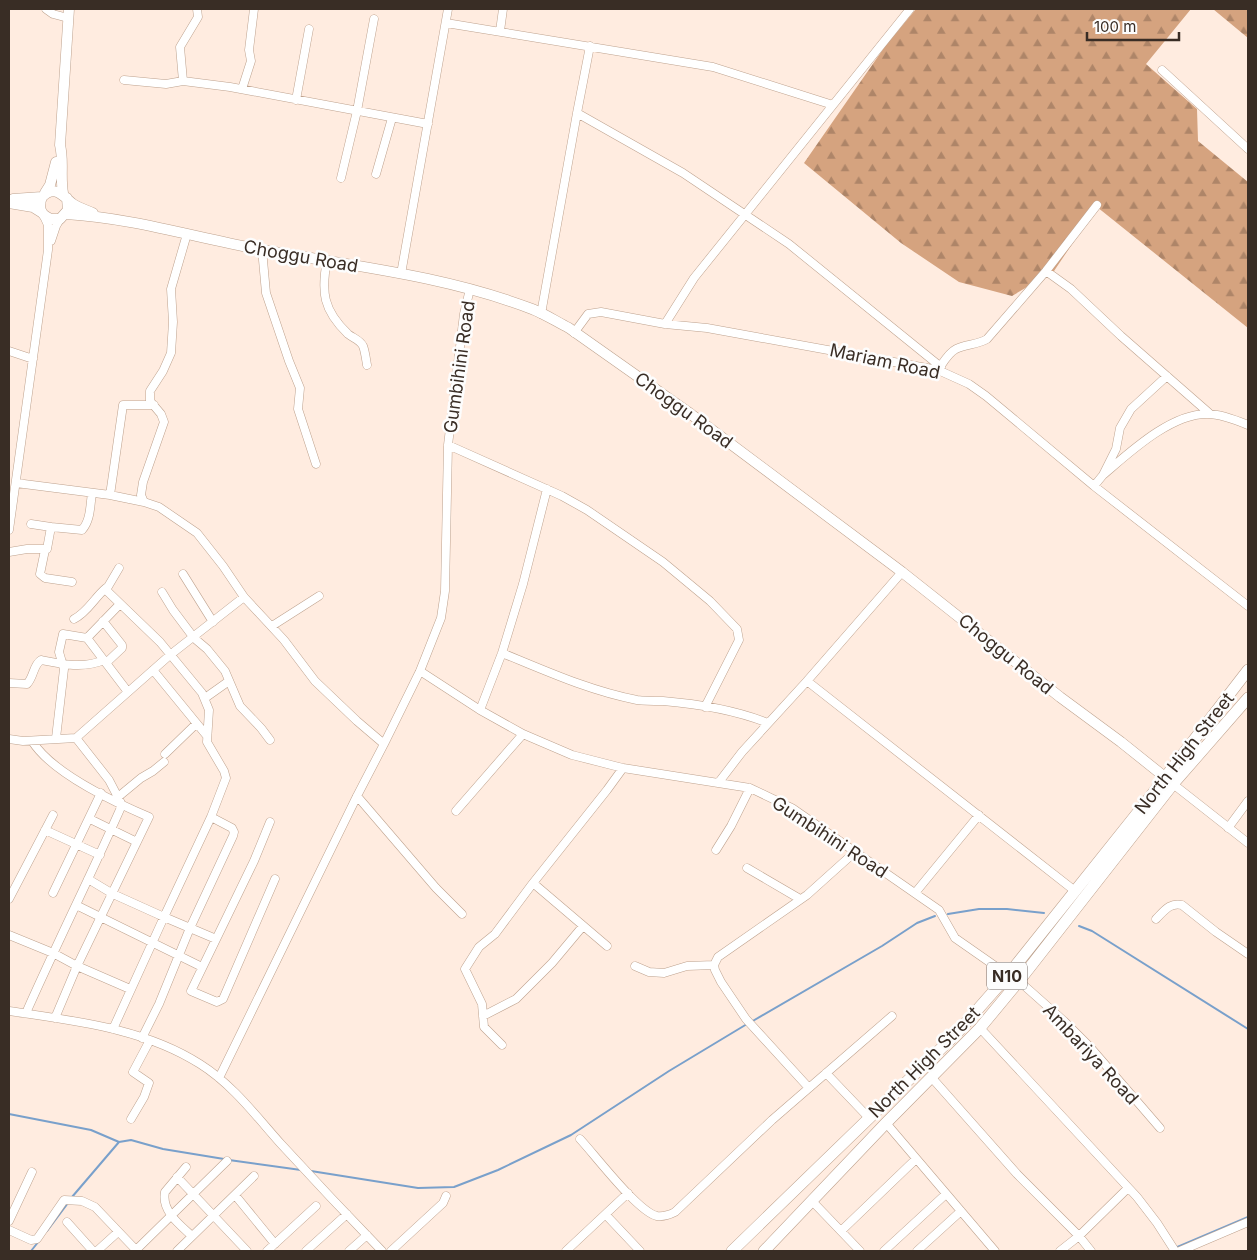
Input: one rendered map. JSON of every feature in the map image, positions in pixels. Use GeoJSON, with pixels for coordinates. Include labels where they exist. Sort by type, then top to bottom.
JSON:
{"type":"FeatureCollection","features":[{"type":"Feature","properties":{"kind":"highway","name":"North High Street"},"geometry":{"type":"LineString","coordinates":[[769,1247],[886,1123],[980,1028],[1019,981],[1169,780],[1248,670]]}},
{"type":"Feature","properties":{"kind":"highway","name":"North High Street"},"geometry":{"type":"LineString","coordinates":[[732,1251],[956,1034],[1008,975],[1169,780],[1248,698]]}},
{"type":"Feature","properties":{"kind":"highway"},"geometry":{"type":"LineString","coordinates":[[757,1228],[768,1242],[769,1247]]}},
{"type":"Feature","properties":{"kind":"main road"},"geometry":{"type":"LineString","coordinates":[[42,213],[40,207],[53,178],[60,145],[68,13]]}},
{"type":"Feature","properties":{"kind":"main road"},"geometry":{"type":"LineString","coordinates":[[9,204],[32,207],[51,219],[63,216],[69,206],[60,174],[62,156],[60,145]]}},
{"type":"Feature","properties":{"kind":"main road"},"geometry":{"type":"LineString","coordinates":[[9,199],[44,195],[57,191],[65,195]]}},
{"type":"Feature","properties":{"kind":"main road","name":"Choggu Road"},"geometry":{"type":"LineString","coordinates":[[65,195],[75,206],[108,218],[470,289],[541,314],[574,333],[688,412],[902,572],[1060,697],[1169,780]]}},
{"type":"Feature","properties":{"kind":"main road","name":"Choggu Road"},"geometry":{"type":"LineString","coordinates":[[63,216],[108,218]]}},
{"type":"Feature","properties":{"kind":"street"},"geometry":{"type":"LineString","coordinates":[[46,9],[53,14],[68,13]]}},
{"type":"Feature","properties":{"kind":"street"},"geometry":{"type":"LineString","coordinates":[[182,81],[180,47],[198,18],[197,9]]}},
{"type":"Feature","properties":{"kind":"street"},"geometry":{"type":"LineString","coordinates":[[242,89],[251,61],[249,50],[254,9]]}},
{"type":"Feature","properties":{"kind":"street"},"geometry":{"type":"LineString","coordinates":[[401,274],[448,9]]}},
{"type":"Feature","properties":{"kind":"street"},"geometry":{"type":"LineString","coordinates":[[500,31],[503,9]]}},
{"type":"Feature","properties":{"kind":"street"},"geometry":{"type":"LineString","coordinates":[[665,324],[694,278],[910,9]]}},
{"type":"Feature","properties":{"kind":"street"},"geometry":{"type":"LineString","coordinates":[[341,178],[357,111],[374,19]]}},
{"type":"Feature","properties":{"kind":"street"},"geometry":{"type":"LineString","coordinates":[[446,24],[500,31],[713,67],[834,105]]}},
{"type":"Feature","properties":{"kind":"street"},"geometry":{"type":"LineString","coordinates":[[296,100],[309,28]]}},
{"type":"Feature","properties":{"kind":"street"},"geometry":{"type":"LineString","coordinates":[[541,314],[576,113],[590,46]]}},
{"type":"Feature","properties":{"kind":"street"},"geometry":{"type":"LineString","coordinates":[[1162,70],[1248,149]]}},
{"type":"Feature","properties":{"kind":"street"},"geometry":{"type":"LineString","coordinates":[[124,80],[166,84],[182,81],[242,89],[428,124]]}},
{"type":"Feature","properties":{"kind":"street"},"geometry":{"type":"LineString","coordinates":[[576,113],[683,173],[810,259],[939,368],[955,349],[987,339],[1097,206]]}},
{"type":"Feature","properties":{"kind":"street"},"geometry":{"type":"LineString","coordinates":[[376,174],[392,118]]}},
{"type":"Feature","properties":{"kind":"street"},"geometry":{"type":"LineString","coordinates":[[42,213],[48,225],[48,250]]}},
{"type":"Feature","properties":{"kind":"street"},"geometry":{"type":"LineString","coordinates":[[9,530],[48,250],[54,230],[63,216]]}},
{"type":"Feature","properties":{"kind":"street"},"geometry":{"type":"LineString","coordinates":[[144,502],[141,494],[143,482],[164,422],[161,414],[150,401],[150,392],[171,353],[173,322],[171,289],[187,234]]}},
{"type":"Feature","properties":{"kind":"street"},"geometry":{"type":"LineString","coordinates":[[262,249],[266,293],[288,361],[300,388],[298,409],[316,464]]}},
{"type":"Feature","properties":{"kind":"street"},"geometry":{"type":"LineString","coordinates":[[327,260],[323,279],[325,299],[336,322],[363,346],[367,365]]}},
{"type":"Feature","properties":{"kind":"street"},"geometry":{"type":"LineString","coordinates":[[1046,270],[1071,289],[1209,414]]}},
{"type":"Feature","properties":{"kind":"street","name":"Gumbihini Road"},"geometry":{"type":"LineString","coordinates":[[219,1078],[420,671],[441,618],[445,591],[448,445],[464,314],[470,289]]}},
{"type":"Feature","properties":{"kind":"street","name":"Mariam Road"},"geometry":{"type":"LineString","coordinates":[[574,333],[588,314],[602,312],[665,324],[708,328],[939,368],[969,384],[986,396],[1094,486],[1248,606]]}},
{"type":"Feature","properties":{"kind":"street"},"geometry":{"type":"LineString","coordinates":[[9,351],[32,359]]}},
{"type":"Feature","properties":{"kind":"street"},"geometry":{"type":"LineString","coordinates":[[1103,475],[1116,449],[1120,428],[1131,409],[1167,376]]}},
{"type":"Feature","properties":{"kind":"street"},"geometry":{"type":"LineString","coordinates":[[110,495],[123,405],[154,405]]}},
{"type":"Feature","properties":{"kind":"street"},"geometry":{"type":"LineString","coordinates":[[1094,486],[1103,475],[1132,450],[1165,427],[1184,418],[1198,414],[1209,414],[1226,417],[1248,425]]}},
{"type":"Feature","properties":{"kind":"street"},"geometry":{"type":"LineString","coordinates":[[448,445],[587,510],[663,562],[710,601],[737,629],[739,640],[705,706]]}},
{"type":"Feature","properties":{"kind":"street"},"geometry":{"type":"LineString","coordinates":[[16,483],[110,495],[144,502],[159,507],[197,533],[244,597],[272,626],[315,681],[384,744]]}},
{"type":"Feature","properties":{"kind":"street"},"geometry":{"type":"LineString","coordinates":[[480,710],[502,653],[523,584],[547,490]]}},
{"type":"Feature","properties":{"kind":"street"},"geometry":{"type":"LineString","coordinates":[[31,524],[82,530],[86,526],[88,519],[92,493]]}},
{"type":"Feature","properties":{"kind":"street"},"geometry":{"type":"LineString","coordinates":[[51,527],[40,574],[43,577],[72,582]]}},
{"type":"Feature","properties":{"kind":"street"},"geometry":{"type":"LineString","coordinates":[[9,552],[27,549],[45,550]]}},
{"type":"Feature","properties":{"kind":"street"},"geometry":{"type":"LineString","coordinates":[[74,619],[89,609],[95,598],[106,588],[119,568]]}},
{"type":"Feature","properties":{"kind":"street"},"geometry":{"type":"LineString","coordinates":[[720,782],[742,752],[902,572]]}},
{"type":"Feature","properties":{"kind":"street"},"geometry":{"type":"LineString","coordinates":[[183,574],[213,622]]}},
{"type":"Feature","properties":{"kind":"street"},"geometry":{"type":"LineString","coordinates":[[106,588],[108,593],[160,642],[205,698],[209,710],[207,742],[226,778],[212,810],[211,817],[113,1030]]}},
{"type":"Feature","properties":{"kind":"street"},"geometry":{"type":"LineString","coordinates":[[162,592],[194,638],[207,649],[225,671],[240,706],[270,740]]}},
{"type":"Feature","properties":{"kind":"street"},"geometry":{"type":"LineString","coordinates":[[272,626],[319,596]]}},
{"type":"Feature","properties":{"kind":"street"},"geometry":{"type":"LineString","coordinates":[[9,739],[76,738],[170,655],[244,597]]}},
{"type":"Feature","properties":{"kind":"street"},"geometry":{"type":"LineString","coordinates":[[87,638],[120,604]]}},
{"type":"Feature","properties":{"kind":"street"},"geometry":{"type":"LineString","coordinates":[[9,683],[27,684],[32,679],[37,662],[41,660],[63,664],[92,665],[105,662],[122,648],[122,645],[103,621]]}},
{"type":"Feature","properties":{"kind":"street"},"geometry":{"type":"LineString","coordinates":[[56,738],[63,664],[60,652],[63,634],[87,638],[128,692]]}},
{"type":"Feature","properties":{"kind":"street"},"geometry":{"type":"LineString","coordinates":[[502,653],[574,682],[613,695],[733,711],[768,723]]}},
{"type":"Feature","properties":{"kind":"street"},"geometry":{"type":"LineString","coordinates":[[153,670],[207,736]]}},
{"type":"Feature","properties":{"kind":"street","name":"Gumbihini Road"},"geometry":{"type":"LineString","coordinates":[[420,671],[480,710],[522,734],[572,756],[623,768],[750,788],[792,808],[939,910],[956,938],[1008,975]]}},
{"type":"Feature","properties":{"kind":"street"},"geometry":{"type":"LineString","coordinates":[[205,698],[229,681]]}},
{"type":"Feature","properties":{"kind":"street"},"geometry":{"type":"LineString","coordinates":[[807,681],[1075,892]]}},
{"type":"Feature","properties":{"kind":"street"},"geometry":{"type":"LineString","coordinates":[[26,1013],[52,953],[100,856],[120,801],[141,778],[154,771],[196,724]]}},
{"type":"Feature","properties":{"kind":"street"},"geometry":{"type":"LineString","coordinates":[[456,811],[522,734]]}},
{"type":"Feature","properties":{"kind":"street"},"geometry":{"type":"LineString","coordinates":[[76,738],[109,780],[120,801]]}},
{"type":"Feature","properties":{"kind":"street"},"geometry":{"type":"LineString","coordinates":[[32,740],[38,750],[75,779],[149,817],[77,966],[55,1018]]}},
{"type":"Feature","properties":{"kind":"street"},"geometry":{"type":"LineString","coordinates":[[502,1045],[484,1027],[482,1004],[465,969],[479,947],[495,934],[623,768]]}},
{"type":"Feature","properties":{"kind":"street"},"geometry":{"type":"LineString","coordinates":[[1169,780],[1248,843]]}},
{"type":"Feature","properties":{"kind":"street"},"geometry":{"type":"LineString","coordinates":[[716,850],[742,806],[750,788]]}},
{"type":"Feature","properties":{"kind":"street"},"geometry":{"type":"LineString","coordinates":[[54,893],[101,794]]}},
{"type":"Feature","properties":{"kind":"street"},"geometry":{"type":"LineString","coordinates":[[357,796],[436,888],[462,914]]}},
{"type":"Feature","properties":{"kind":"street"},"geometry":{"type":"LineString","coordinates":[[1228,828],[1248,801]]}},
{"type":"Feature","properties":{"kind":"street"},"geometry":{"type":"LineString","coordinates":[[9,899],[53,815]]}},
{"type":"Feature","properties":{"kind":"street"},"geometry":{"type":"LineString","coordinates":[[915,893],[979,815]]}},
{"type":"Feature","properties":{"kind":"street"},"geometry":{"type":"LineString","coordinates":[[131,1119],[149,1084],[133,1072],[178,955],[234,832],[232,828],[211,817]]}},
{"type":"Feature","properties":{"kind":"street"},"geometry":{"type":"LineString","coordinates":[[90,819],[137,842]]}},
{"type":"Feature","properties":{"kind":"street"},"geometry":{"type":"LineString","coordinates":[[270,822],[254,861],[191,991],[217,1002],[223,999],[275,879]]}},
{"type":"Feature","properties":{"kind":"street"},"geometry":{"type":"LineString","coordinates":[[45,830],[100,856]]}},
{"type":"Feature","properties":{"kind":"street"},"geometry":{"type":"LineString","coordinates":[[809,1088],[746,1019],[721,982],[714,965],[718,958],[800,899],[856,852]]}},
{"type":"Feature","properties":{"kind":"street"},"geometry":{"type":"LineString","coordinates":[[748,868],[800,899]]}},
{"type":"Feature","properties":{"kind":"street"},"geometry":{"type":"LineString","coordinates":[[88,879],[113,894],[216,939]]}},
{"type":"Feature","properties":{"kind":"street"},"geometry":{"type":"LineString","coordinates":[[533,883],[607,946]]}},
{"type":"Feature","properties":{"kind":"street"},"geometry":{"type":"LineString","coordinates":[[1156,919],[1170,906],[1176,903],[1182,905],[1248,954]]}},
{"type":"Feature","properties":{"kind":"street"},"geometry":{"type":"LineString","coordinates":[[76,905],[202,967]]}},
{"type":"Feature","properties":{"kind":"street"},"geometry":{"type":"LineString","coordinates":[[483,1016],[516,999],[552,962],[583,926]]}},
{"type":"Feature","properties":{"kind":"street"},"geometry":{"type":"LineString","coordinates":[[9,934],[130,990]]}},
{"type":"Feature","properties":{"kind":"street"},"geometry":{"type":"LineString","coordinates":[[635,966],[649,972],[664,973],[693,965],[714,965]]}},
{"type":"Feature","properties":{"kind":"street","name":"Ambariya Road"},"geometry":{"type":"LineString","coordinates":[[1019,981],[1090,1047],[1160,1128]]}},
{"type":"Feature","properties":{"kind":"street"},"geometry":{"type":"LineString","coordinates":[[9,1011],[55,1018],[146,1039],[200,1064],[219,1078],[382,1251]]}},
{"type":"Feature","properties":{"kind":"street"},"geometry":{"type":"LineString","coordinates":[[580,1139],[640,1207],[655,1216],[665,1216],[675,1212],[772,1120],[892,1016]]}},
{"type":"Feature","properties":{"kind":"street"},"geometry":{"type":"LineString","coordinates":[[980,1028],[1128,1188],[1157,1223],[1176,1251]]}},
{"type":"Feature","properties":{"kind":"street"},"geometry":{"type":"LineString","coordinates":[[826,1073],[869,1118]]}},
{"type":"Feature","properties":{"kind":"street"},"geometry":{"type":"LineString","coordinates":[[932,1078],[1017,1174],[1092,1251]]}},
{"type":"Feature","properties":{"kind":"street"},"geometry":{"type":"LineString","coordinates":[[886,1123],[995,1251]]}},
{"type":"Feature","properties":{"kind":"street"},"geometry":{"type":"LineString","coordinates":[[841,1231],[916,1159]]}},
{"type":"Feature","properties":{"kind":"street"},"geometry":{"type":"LineString","coordinates":[[9,1230],[31,1240],[37,1239],[64,1200],[82,1201],[95,1207],[136,1251],[227,1161]]}},
{"type":"Feature","properties":{"kind":"street"},"geometry":{"type":"LineString","coordinates":[[186,1167],[164,1194],[166,1208],[171,1216],[192,1236]]}},
{"type":"Feature","properties":{"kind":"street"},"geometry":{"type":"LineString","coordinates":[[9,1221],[32,1172]]}},
{"type":"Feature","properties":{"kind":"street"},"geometry":{"type":"LineString","coordinates":[[177,1251],[254,1176]]}},
{"type":"Feature","properties":{"kind":"street"},"geometry":{"type":"LineString","coordinates":[[177,1177],[247,1251]]}},
{"type":"Feature","properties":{"kind":"street"},"geometry":{"type":"LineString","coordinates":[[1060,1251],[1079,1236],[1128,1188]]}},
{"type":"Feature","properties":{"kind":"street"},"geometry":{"type":"LineString","coordinates":[[566,1251],[628,1193]]}},
{"type":"Feature","properties":{"kind":"street"},"geometry":{"type":"LineString","coordinates":[[884,1251],[946,1194]]}},
{"type":"Feature","properties":{"kind":"street"},"geometry":{"type":"LineString","coordinates":[[235,1195],[275,1244]]}},
{"type":"Feature","properties":{"kind":"street"},"geometry":{"type":"LineString","coordinates":[[390,1251],[443,1203],[446,1196]]}},
{"type":"Feature","properties":{"kind":"street"},"geometry":{"type":"LineString","coordinates":[[813,1202],[860,1251]]}},
{"type":"Feature","properties":{"kind":"street"},"geometry":{"type":"LineString","coordinates":[[267,1251],[316,1206]]}},
{"type":"Feature","properties":{"kind":"street"},"geometry":{"type":"LineString","coordinates":[[917,1251],[961,1211]]}},
{"type":"Feature","properties":{"kind":"street"},"geometry":{"type":"LineString","coordinates":[[306,1251],[347,1214]]}},
{"type":"Feature","properties":{"kind":"street"},"geometry":{"type":"LineString","coordinates":[[606,1215],[640,1251]]}},
{"type":"Feature","properties":{"kind":"street"},"geometry":{"type":"LineString","coordinates":[[67,1222],[95,1251],[118,1232]]}},
{"type":"Feature","properties":{"kind":"street"},"geometry":{"type":"LineString","coordinates":[[1180,1251],[1248,1222]]}},
{"type":"Feature","properties":{"kind":"street"},"geometry":{"type":"LineString","coordinates":[[349,1251],[367,1235]]}},
{"type":"Feature","properties":{"kind":"green space"},"geometry":{"type":"Polygon","coordinates":[[[916,9],[1191,9],[1146,64],[1197,109],[1198,141],[1248,182],[1248,328],[1097,207],[1054,271],[1012,296],[959,282],[901,243],[804,163],[886,45],[916,9]]]}},
{"type":"Feature","properties":{"kind":"green space"},"geometry":{"type":"Polygon","coordinates":[[[1213,9],[1248,9],[1248,38],[1213,9]]]}},
{"type":"Feature","properties":{"kind":"waterway"},"geometry":{"type":"LineString","coordinates":[[948,914],[979,909],[1007,909],[1044,913]]}},
{"type":"Feature","properties":{"kind":"waterway"},"geometry":{"type":"LineString","coordinates":[[751,1022],[882,946],[917,923],[935,916]]}},
{"type":"Feature","properties":{"kind":"waterway"},"geometry":{"type":"LineString","coordinates":[[1079,926],[1092,931],[1248,1029]]}},
{"type":"Feature","properties":{"kind":"waterway"},"geometry":{"type":"LineString","coordinates":[[311,1171],[418,1188],[454,1187],[498,1170],[571,1135],[669,1071],[747,1024]]}},
{"type":"Feature","properties":{"kind":"waterway"},"geometry":{"type":"LineString","coordinates":[[9,1114],[91,1130],[119,1142]]}},
{"type":"Feature","properties":{"kind":"waterway"},"geometry":{"type":"LineString","coordinates":[[72,1197],[119,1142],[131,1140],[163,1149],[224,1159]]}},
{"type":"Feature","properties":{"kind":"waterway"},"geometry":{"type":"LineString","coordinates":[[229,1160],[301,1170]]}},
{"type":"Feature","properties":{"kind":"waterway"},"geometry":{"type":"LineString","coordinates":[[47,1231],[68,1203]]}},
{"type":"Feature","properties":{"kind":"waterway"},"geometry":{"type":"LineString","coordinates":[[1175,1248],[1248,1217]]}},
{"type":"Feature","properties":{"kind":"waterway"},"geometry":{"type":"LineString","coordinates":[[31,1251],[39,1241]]}}]}
